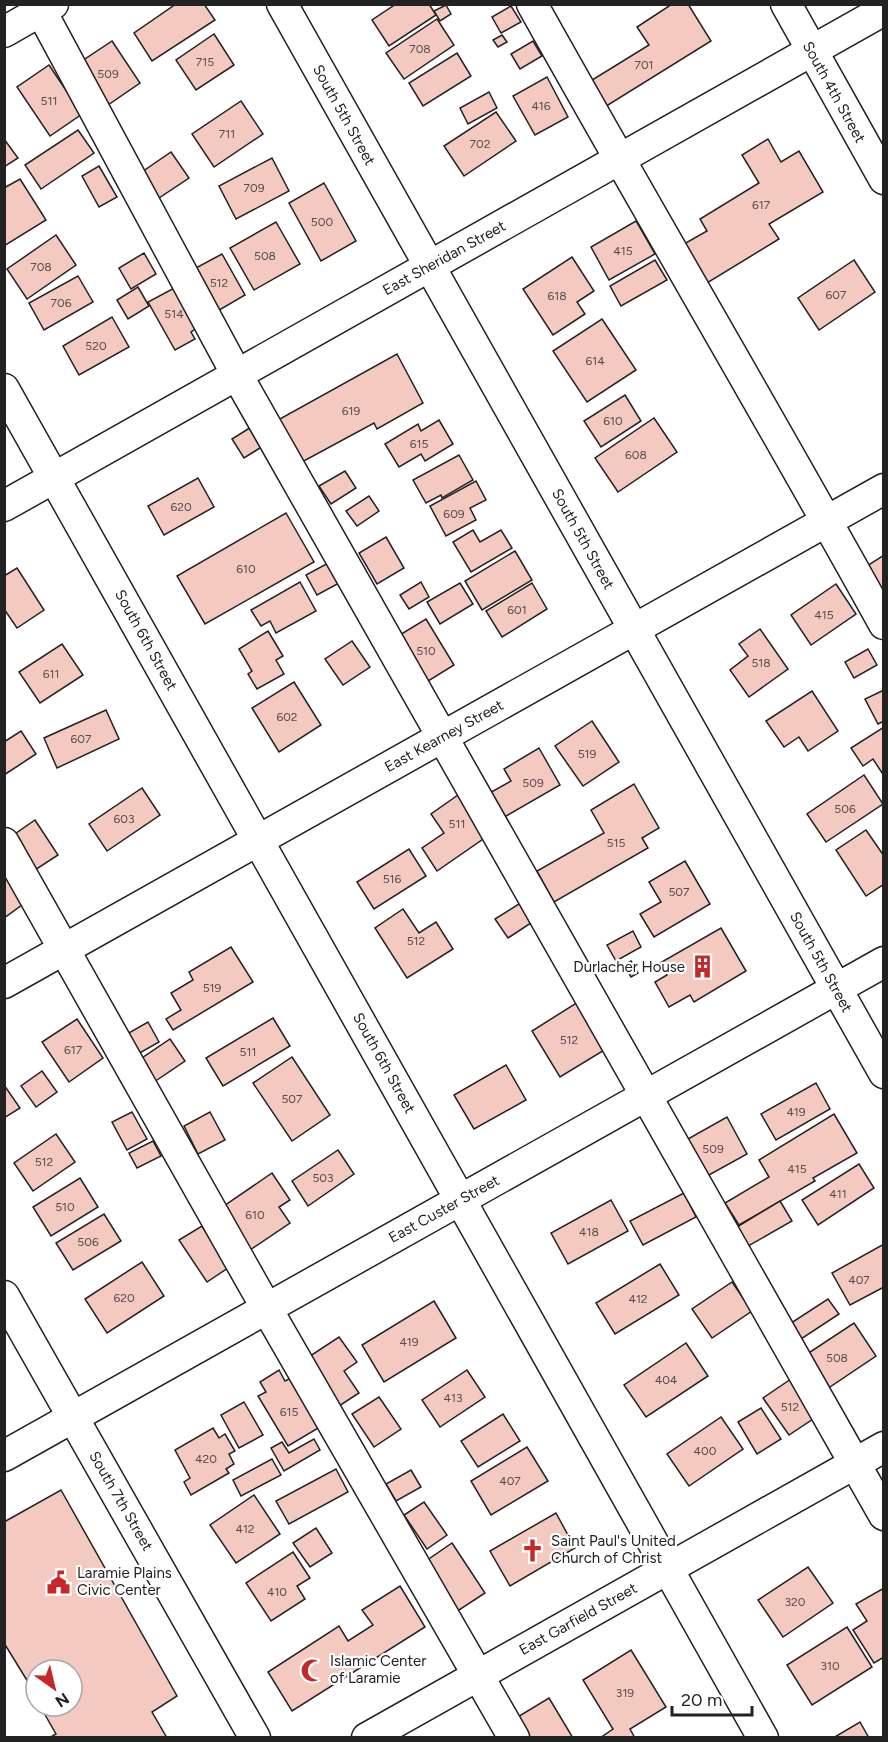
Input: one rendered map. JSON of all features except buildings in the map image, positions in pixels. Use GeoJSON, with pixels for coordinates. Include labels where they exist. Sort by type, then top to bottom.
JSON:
{"type":"FeatureCollection","features":[{"type":"Feature","properties":{"kind":"street","name":"South 5th Street"},"geometry":{"type":"LineString","coordinates":[[282,4],[884,1073]]}},
{"type":"Feature","properties":{"kind":"street"},"geometry":{"type":"LineString","coordinates":[[532,4],[884,624]]}},
{"type":"Feature","properties":{"kind":"street","name":"South 4th Street"},"geometry":{"type":"LineString","coordinates":[[786,4],[884,179]]}},
{"type":"Feature","properties":{"kind":"street"},"geometry":{"type":"LineString","coordinates":[[4,32],[47,8],[237,375],[884,1515]]}},
{"type":"Feature","properties":{"kind":"street","name":"East Sheridan Street"},"geometry":{"type":"LineString","coordinates":[[4,506],[884,10]]}},
{"type":"Feature","properties":{"kind":"street","name":"South 6th Street"},"geometry":{"type":"LineString","coordinates":[[4,389],[763,1737]]}},
{"type":"Feature","properties":{"kind":"street","name":"East Kearney Street"},"geometry":{"type":"LineString","coordinates":[[4,983],[884,489]]}},
{"type":"Feature","properties":{"kind":"street"},"geometry":{"type":"LineString","coordinates":[[4,843],[267,1308],[514,1737]]}},
{"type":"Feature","properties":{"kind":"street","name":"East Custer Street"},"geometry":{"type":"LineString","coordinates":[[4,1456],[884,962]]}},
{"type":"Feature","properties":{"kind":"street","name":"South 7th Street"},"geometry":{"type":"LineString","coordinates":[[4,1296],[255,1737]]}},
{"type":"Feature","properties":{"kind":"street","name":"East Garfield Street"},"geometry":{"type":"LineString","coordinates":[[367,1737],[884,1447]]}},
{"type":"Feature","properties":{"kind":"place","name":"Durlacher House"},"geometry":{"type":"Point","coordinates":[703,967]}},
{"type":"Feature","properties":{"kind":"place","name":"Saint Paul's United Church of Christ"},"geometry":{"type":"Point","coordinates":[533,1550]}},
{"type":"Feature","properties":{"kind":"place","name":"Laramie Plains Civic Center"},"geometry":{"type":"Point","coordinates":[59,1582]}},
{"type":"Feature","properties":{"kind":"place","name":"Islamic Center of Laramie"},"geometry":{"type":"Point","coordinates":[312,1670]}}]}
